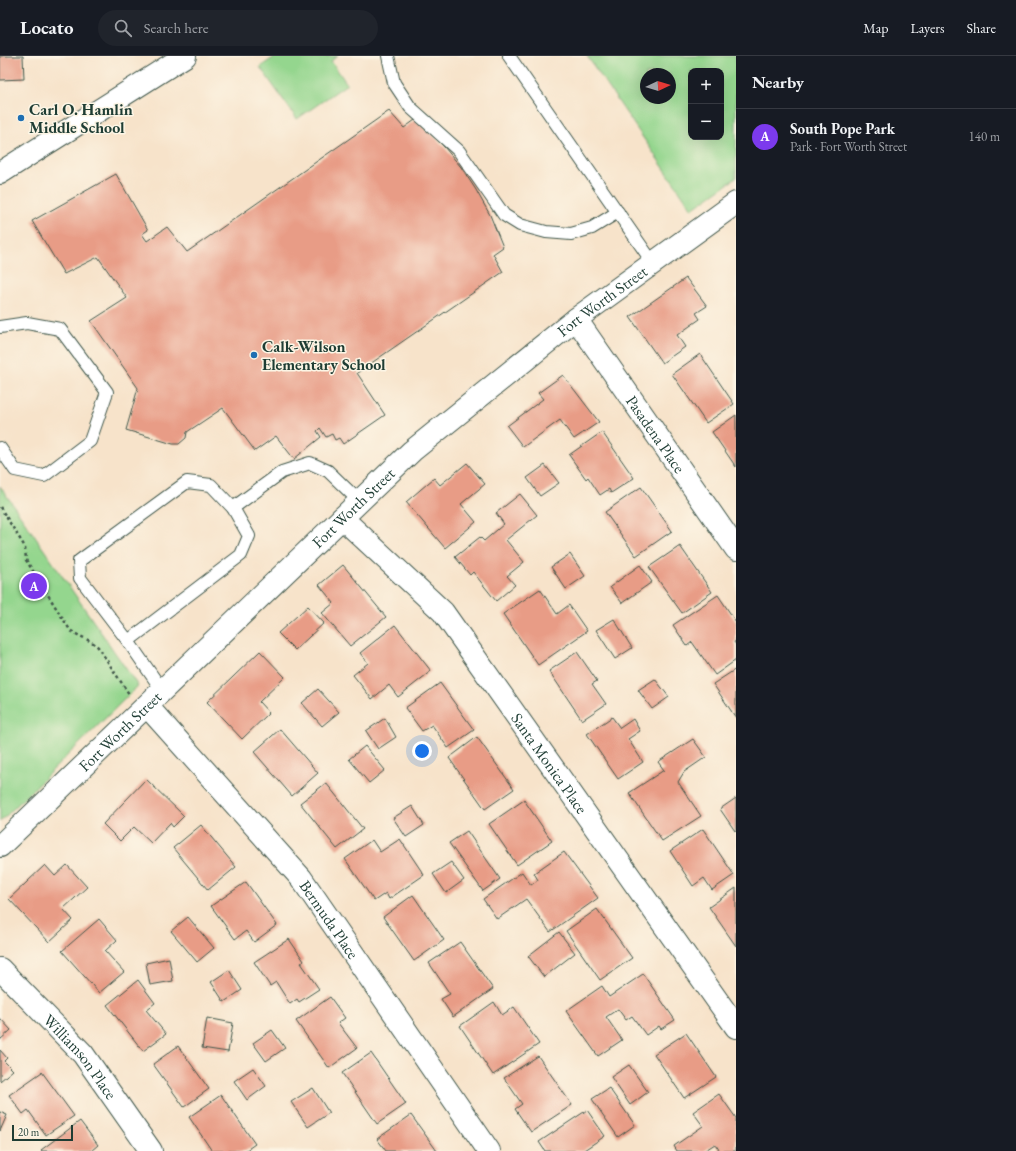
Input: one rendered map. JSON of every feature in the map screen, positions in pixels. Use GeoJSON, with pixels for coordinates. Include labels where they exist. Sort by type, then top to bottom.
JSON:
{"type":"FeatureCollection","features":[{"type":"Feature","properties":{"kind":"street"},"geometry":{"type":"LineString","coordinates":[[0,173],[185,56]]}},
{"type":"Feature","properties":{"kind":"street","name":"Fort Worth Street"},"geometry":{"type":"LineString","coordinates":[[0,846],[412,451],[576,319],[736,203]]}},
{"type":"Feature","properties":{"kind":"street","name":"Pasadena Place"},"geometry":{"type":"LineString","coordinates":[[576,319],[736,549]]}},
{"type":"Feature","properties":{"kind":"street","name":"Santa Monica Place"},"geometry":{"type":"LineString","coordinates":[[342,518],[443,612],[736,1028]]}},
{"type":"Feature","properties":{"kind":"street","name":"Bermuda Place"},"geometry":{"type":"LineString","coordinates":[[143,709],[301,878],[490,1151]]}},
{"type":"Feature","properties":{"kind":"street","name":"Williamson Place"},"geometry":{"type":"LineString","coordinates":[[0,969],[83,1054],[151,1151]]}},
{"type":"Feature","properties":{"kind":"lane"},"geometry":{"type":"LineString","coordinates":[[388,56],[394,83],[410,107],[459,151],[504,215],[520,225],[546,232],[571,234],[592,228],[618,212]]}},
{"type":"Feature","properties":{"kind":"lane"},"geometry":{"type":"LineString","coordinates":[[509,56],[653,263]]}},
{"type":"Feature","properties":{"kind":"lane"},"geometry":{"type":"LineString","coordinates":[[0,327],[27,323],[60,328],[107,392],[90,441],[44,476],[15,470],[0,448]]}},
{"type":"Feature","properties":{"kind":"lane"},"geometry":{"type":"LineString","coordinates":[[233,508],[282,472],[310,463],[328,471],[359,501]]}},
{"type":"Feature","properties":{"kind":"lane"},"geometry":{"type":"LineString","coordinates":[[128,641],[241,555],[249,536],[233,508],[211,485],[187,482],[79,561],[80,578],[128,641],[162,690]]}},
{"type":"Feature","properties":{"kind":"path"},"geometry":{"type":"LineString","coordinates":[[0,507],[25,547],[26,560],[70,630],[78,636],[93,642],[98,647],[143,709]]}},
{"type":"Feature","properties":{"kind":"green space"},"geometry":{"type":"Polygon","coordinates":[[[276,56],[338,56],[331,61],[347,84],[297,119],[260,67],[276,56]]]}},
{"type":"Feature","properties":{"kind":"green space"},"geometry":{"type":"Polygon","coordinates":[[[587,56],[736,56],[736,178],[692,209],[587,56]]]}},
{"type":"Feature","properties":{"kind":"green space"},"geometry":{"type":"Polygon","coordinates":[[[0,486],[138,686],[0,822],[0,486]]]}},
{"type":"Feature","properties":{"kind":"building"},"geometry":{"type":"Polygon","coordinates":[[[0,56],[23,56],[24,79],[0,80],[0,56]]]}},
{"type":"Feature","properties":{"kind":"building"},"geometry":{"type":"Polygon","coordinates":[[[389,111],[404,128],[415,120],[439,141],[461,167],[490,215],[503,247],[493,254],[503,272],[357,373],[385,415],[343,444],[339,438],[335,440],[332,434],[326,437],[320,428],[317,431],[321,437],[294,459],[276,436],[255,451],[223,408],[187,432],[186,438],[179,444],[173,444],[126,430],[138,388],[91,321],[127,298],[98,257],[64,274],[32,221],[116,174],[148,230],[142,234],[147,241],[167,227],[187,252],[389,111]]]}},
{"type":"Feature","properties":{"kind":"building"},"geometry":{"type":"Polygon","coordinates":[[[686,278],[707,306],[696,313],[700,319],[677,335],[685,347],[662,363],[630,317],[686,278]]]}},
{"type":"Feature","properties":{"kind":"building"},"geometry":{"type":"Polygon","coordinates":[[[700,354],[734,404],[706,423],[672,374],[700,354]]]}},
{"type":"Feature","properties":{"kind":"building"},"geometry":{"type":"Polygon","coordinates":[[[563,375],[599,422],[574,439],[560,420],[523,447],[507,426],[543,399],[538,393],[563,375]]]}},
{"type":"Feature","properties":{"kind":"building"},"geometry":{"type":"Polygon","coordinates":[[[736,415],[736,467],[712,432],[736,415]]]}},
{"type":"Feature","properties":{"kind":"building"},"geometry":{"type":"Polygon","coordinates":[[[602,432],[634,478],[611,493],[609,489],[600,495],[588,477],[586,479],[569,455],[602,432]]]}},
{"type":"Feature","properties":{"kind":"building"},"geometry":{"type":"Polygon","coordinates":[[[467,463],[485,484],[461,504],[476,522],[445,548],[406,502],[434,478],[440,485],[467,463]]]}},
{"type":"Feature","properties":{"kind":"building"},"geometry":{"type":"Polygon","coordinates":[[[545,465],[559,483],[540,496],[527,478],[545,465]]]}},
{"type":"Feature","properties":{"kind":"building"},"geometry":{"type":"Polygon","coordinates":[[[641,487],[672,531],[636,556],[605,512],[641,487]]]}},
{"type":"Feature","properties":{"kind":"building"},"geometry":{"type":"Polygon","coordinates":[[[520,494],[537,515],[506,540],[524,562],[507,576],[515,585],[496,601],[473,572],[470,575],[455,557],[480,537],[484,541],[504,524],[496,513],[520,494]]]}},
{"type":"Feature","properties":{"kind":"building"},"geometry":{"type":"Polygon","coordinates":[[[680,546],[712,592],[682,613],[649,567],[680,546]]]}},
{"type":"Feature","properties":{"kind":"building"},"geometry":{"type":"Polygon","coordinates":[[[570,554],[585,576],[566,589],[551,567],[570,554]]]}},
{"type":"Feature","properties":{"kind":"building"},"geometry":{"type":"Polygon","coordinates":[[[343,565],[386,617],[350,646],[322,613],[334,603],[319,585],[343,565]]]}},
{"type":"Feature","properties":{"kind":"building"},"geometry":{"type":"Polygon","coordinates":[[[640,565],[652,582],[622,603],[610,587],[640,565]]]}},
{"type":"Feature","properties":{"kind":"building"},"geometry":{"type":"Polygon","coordinates":[[[540,589],[557,614],[569,605],[587,631],[538,665],[503,614],[540,589]]]}},
{"type":"Feature","properties":{"kind":"building"},"geometry":{"type":"Polygon","coordinates":[[[718,595],[736,622],[736,641],[734,642],[736,645],[736,660],[715,675],[692,642],[687,646],[673,625],[718,595]]]}},
{"type":"Feature","properties":{"kind":"building"},"geometry":{"type":"Polygon","coordinates":[[[308,606],[324,623],[295,650],[278,633],[308,606]]]}},
{"type":"Feature","properties":{"kind":"building"},"geometry":{"type":"Polygon","coordinates":[[[614,619],[632,648],[615,659],[596,630],[614,619]]]}},
{"type":"Feature","properties":{"kind":"building"},"geometry":{"type":"Polygon","coordinates":[[[395,625],[431,671],[398,697],[389,685],[372,699],[353,675],[368,663],[360,653],[395,625]]]}},
{"type":"Feature","properties":{"kind":"building"},"geometry":{"type":"Polygon","coordinates":[[[260,651],[285,677],[259,702],[269,713],[242,739],[207,702],[260,651]]]}},
{"type":"Feature","properties":{"kind":"building"},"geometry":{"type":"Polygon","coordinates":[[[577,652],[597,681],[592,684],[606,704],[582,720],[549,671],[577,652]]]}},
{"type":"Feature","properties":{"kind":"building"},"geometry":{"type":"Polygon","coordinates":[[[736,669],[736,718],[713,684],[736,669]]]}},
{"type":"Feature","properties":{"kind":"building"},"geometry":{"type":"Polygon","coordinates":[[[655,679],[669,697],[652,709],[638,690],[655,679]]]}},
{"type":"Feature","properties":{"kind":"building"},"geometry":{"type":"Polygon","coordinates":[[[440,683],[474,730],[448,748],[432,725],[422,731],[405,708],[440,683]]]}},
{"type":"Feature","properties":{"kind":"building"},"geometry":{"type":"Polygon","coordinates":[[[318,689],[339,712],[322,726],[302,703],[318,689]]]}},
{"type":"Feature","properties":{"kind":"building"},"geometry":{"type":"Polygon","coordinates":[[[612,717],[620,728],[633,719],[640,731],[628,739],[643,762],[618,779],[587,734],[612,717]]]}},
{"type":"Feature","properties":{"kind":"building"},"geometry":{"type":"Polygon","coordinates":[[[385,718],[396,737],[378,749],[366,731],[385,718]]]}},
{"type":"Feature","properties":{"kind":"building"},"geometry":{"type":"Polygon","coordinates":[[[280,729],[318,773],[292,796],[254,752],[280,729]]]}},
{"type":"Feature","properties":{"kind":"building"},"geometry":{"type":"Polygon","coordinates":[[[477,737],[514,789],[485,809],[449,758],[477,737]]]}},
{"type":"Feature","properties":{"kind":"building"},"geometry":{"type":"Polygon","coordinates":[[[693,739],[706,757],[684,772],[678,782],[701,816],[662,841],[629,793],[664,770],[658,762],[693,739]]]}},
{"type":"Feature","properties":{"kind":"building"},"geometry":{"type":"Polygon","coordinates":[[[365,746],[385,770],[369,783],[349,759],[365,746]]]}},
{"type":"Feature","properties":{"kind":"building"},"geometry":{"type":"Polygon","coordinates":[[[146,779],[184,816],[173,827],[170,823],[151,843],[134,827],[120,841],[103,824],[146,779]]]}},
{"type":"Feature","properties":{"kind":"building"},"geometry":{"type":"Polygon","coordinates":[[[326,783],[363,829],[337,849],[300,803],[326,783]]]}},
{"type":"Feature","properties":{"kind":"building"},"geometry":{"type":"Polygon","coordinates":[[[736,798],[736,830],[735,831],[720,809],[736,798]]]}},
{"type":"Feature","properties":{"kind":"building"},"geometry":{"type":"Polygon","coordinates":[[[524,800],[552,841],[517,865],[489,824],[524,800]]]}},
{"type":"Feature","properties":{"kind":"building"},"geometry":{"type":"Polygon","coordinates":[[[412,806],[424,825],[406,837],[393,818],[412,806]]]}},
{"type":"Feature","properties":{"kind":"building"},"geometry":{"type":"Polygon","coordinates":[[[201,825],[236,867],[208,890],[173,848],[201,825]]]}},
{"type":"Feature","properties":{"kind":"building"},"geometry":{"type":"Polygon","coordinates":[[[703,829],[734,875],[712,890],[704,878],[693,886],[670,851],[703,829]]]}},
{"type":"Feature","properties":{"kind":"building"},"geometry":{"type":"Polygon","coordinates":[[[467,831],[500,879],[483,891],[449,843],[467,831]]]}},
{"type":"Feature","properties":{"kind":"building"},"geometry":{"type":"Polygon","coordinates":[[[400,839],[424,875],[389,899],[386,893],[374,901],[345,859],[372,840],[380,852],[400,839]]]}},
{"type":"Feature","properties":{"kind":"building"},"geometry":{"type":"Polygon","coordinates":[[[564,852],[598,898],[550,932],[526,899],[497,919],[483,899],[522,872],[531,885],[538,880],[534,873],[564,852]]]}},
{"type":"Feature","properties":{"kind":"building"},"geometry":{"type":"Polygon","coordinates":[[[451,862],[464,880],[446,893],[433,874],[451,862]]]}},
{"type":"Feature","properties":{"kind":"building"},"geometry":{"type":"Polygon","coordinates":[[[45,865],[55,876],[67,865],[87,887],[63,909],[73,920],[49,942],[9,899],[45,865]]]}},
{"type":"Feature","properties":{"kind":"building"},"geometry":{"type":"Polygon","coordinates":[[[246,882],[277,925],[254,942],[246,931],[235,939],[211,906],[246,882]]]}},
{"type":"Feature","properties":{"kind":"building"},"geometry":{"type":"Polygon","coordinates":[[[736,888],[736,946],[709,907],[736,888]]]}},
{"type":"Feature","properties":{"kind":"building"},"geometry":{"type":"Polygon","coordinates":[[[413,895],[444,940],[414,961],[383,917],[413,895]]]}},
{"type":"Feature","properties":{"kind":"building"},"geometry":{"type":"Polygon","coordinates":[[[597,909],[632,958],[600,980],[566,931],[597,909]]]}},
{"type":"Feature","properties":{"kind":"building"},"geometry":{"type":"Polygon","coordinates":[[[188,917],[214,948],[197,962],[171,931],[188,917]]]}},
{"type":"Feature","properties":{"kind":"building"},"geometry":{"type":"Polygon","coordinates":[[[99,919],[117,940],[105,951],[124,972],[99,993],[62,951],[99,919]]]}},
{"type":"Feature","properties":{"kind":"building"},"geometry":{"type":"Polygon","coordinates":[[[559,932],[575,953],[544,977],[528,956],[559,932]]]}},
{"type":"Feature","properties":{"kind":"building"},"geometry":{"type":"Polygon","coordinates":[[[289,939],[304,961],[301,963],[319,989],[299,1002],[297,999],[290,1004],[276,982],[270,986],[254,962],[289,939]]]}},
{"type":"Feature","properties":{"kind":"building"},"geometry":{"type":"Polygon","coordinates":[[[460,942],[493,989],[453,1017],[441,999],[450,994],[429,963],[460,942]]]}},
{"type":"Feature","properties":{"kind":"building"},"geometry":{"type":"Polygon","coordinates":[[[169,958],[173,981],[150,985],[146,963],[169,958]]]}},
{"type":"Feature","properties":{"kind":"building"},"geometry":{"type":"Polygon","coordinates":[[[229,970],[242,990],[224,1002],[211,982],[229,970]]]}},
{"type":"Feature","properties":{"kind":"building"},"geometry":{"type":"Polygon","coordinates":[[[643,974],[675,1020],[661,1029],[659,1026],[646,1035],[632,1016],[626,1020],[618,1009],[606,1017],[622,1040],[598,1056],[566,1011],[602,986],[609,997],[643,974]]]}},
{"type":"Feature","properties":{"kind":"building"},"geometry":{"type":"Polygon","coordinates":[[[138,980],[155,1003],[146,1010],[166,1034],[143,1051],[107,1005],[138,980]]]}},
{"type":"Feature","properties":{"kind":"building"},"geometry":{"type":"Polygon","coordinates":[[[330,997],[345,1018],[338,1023],[357,1048],[329,1068],[296,1021],[330,997]]]}},
{"type":"Feature","properties":{"kind":"building"},"geometry":{"type":"Polygon","coordinates":[[[494,1002],[502,1015],[514,1007],[539,1044],[493,1075],[460,1026],[494,1002]]]}},
{"type":"Feature","properties":{"kind":"building"},"geometry":{"type":"Polygon","coordinates":[[[0,1018],[11,1030],[0,1040],[0,1018]]]}},
{"type":"Feature","properties":{"kind":"building"},"geometry":{"type":"Polygon","coordinates":[[[207,1018],[233,1023],[228,1052],[202,1048],[207,1018]]]}},
{"type":"Feature","properties":{"kind":"building"},"geometry":{"type":"Polygon","coordinates":[[[272,1030],[285,1048],[266,1061],[253,1043],[272,1030]]]}},
{"type":"Feature","properties":{"kind":"building"},"geometry":{"type":"Polygon","coordinates":[[[686,1033],[716,1077],[684,1098],[654,1054],[686,1033]]]}},
{"type":"Feature","properties":{"kind":"building"},"geometry":{"type":"Polygon","coordinates":[[[178,1046],[209,1089],[184,1107],[153,1064],[178,1046]]]}},
{"type":"Feature","properties":{"kind":"building"},"geometry":{"type":"Polygon","coordinates":[[[0,1050],[7,1058],[4,1061],[13,1070],[0,1081],[0,1050]]]}},
{"type":"Feature","properties":{"kind":"building"},"geometry":{"type":"Polygon","coordinates":[[[371,1053],[406,1104],[377,1124],[342,1073],[371,1053]]]}},
{"type":"Feature","properties":{"kind":"building"},"geometry":{"type":"Polygon","coordinates":[[[538,1056],[572,1105],[531,1132],[515,1109],[522,1104],[504,1078],[538,1056]]]}},
{"type":"Feature","properties":{"kind":"building"},"geometry":{"type":"Polygon","coordinates":[[[629,1065],[648,1092],[630,1105],[611,1077],[629,1065]]]}},
{"type":"Feature","properties":{"kind":"building"},"geometry":{"type":"Polygon","coordinates":[[[253,1068],[266,1086],[247,1100],[234,1081],[253,1068]]]}},
{"type":"Feature","properties":{"kind":"building"},"geometry":{"type":"Polygon","coordinates":[[[42,1072],[74,1116],[46,1135],[28,1110],[23,1114],[9,1095],[42,1072]]]}},
{"type":"Feature","properties":{"kind":"building"},"geometry":{"type":"Polygon","coordinates":[[[313,1088],[329,1113],[308,1127],[291,1102],[313,1088]]]}},
{"type":"Feature","properties":{"kind":"building"},"geometry":{"type":"Polygon","coordinates":[[[609,1088],[635,1125],[618,1137],[592,1099],[609,1088]]]}},
{"type":"Feature","properties":{"kind":"building"},"geometry":{"type":"Polygon","coordinates":[[[719,1094],[736,1118],[736,1151],[720,1151],[715,1144],[704,1151],[677,1151],[674,1146],[703,1126],[693,1112],[719,1094]]]}},
{"type":"Feature","properties":{"kind":"building"},"geometry":{"type":"Polygon","coordinates":[[[221,1095],[255,1144],[245,1151],[212,1151],[189,1117],[221,1095]]]}},
{"type":"Feature","properties":{"kind":"building"},"geometry":{"type":"Polygon","coordinates":[[[587,1110],[605,1136],[584,1150],[585,1151],[545,1151],[539,1142],[587,1110]]]}},
{"type":"Feature","properties":{"kind":"building"},"geometry":{"type":"Polygon","coordinates":[[[0,1112],[7,1115],[0,1131],[0,1112]]]}},
{"type":"Feature","properties":{"kind":"building"},"geometry":{"type":"Polygon","coordinates":[[[411,1115],[437,1151],[386,1151],[377,1139],[411,1115]]]}},
{"type":"Feature","properties":{"kind":"building"},"geometry":{"type":"Polygon","coordinates":[[[80,1121],[98,1145],[91,1151],[41,1150],[80,1121]]]}},
{"type":"Feature","properties":{"kind":"place","name":"Carl O. Hamlin Middle School"},"geometry":{"type":"Point","coordinates":[21,118]}},
{"type":"Feature","properties":{"kind":"place","name":"Calk-Wilson Elementary School"},"geometry":{"type":"Point","coordinates":[254,355]}},
{"type":"Feature","properties":{"kind":"place","name":"South Pope Park"},"geometry":{"type":"Point","coordinates":[34,586]}}]}
